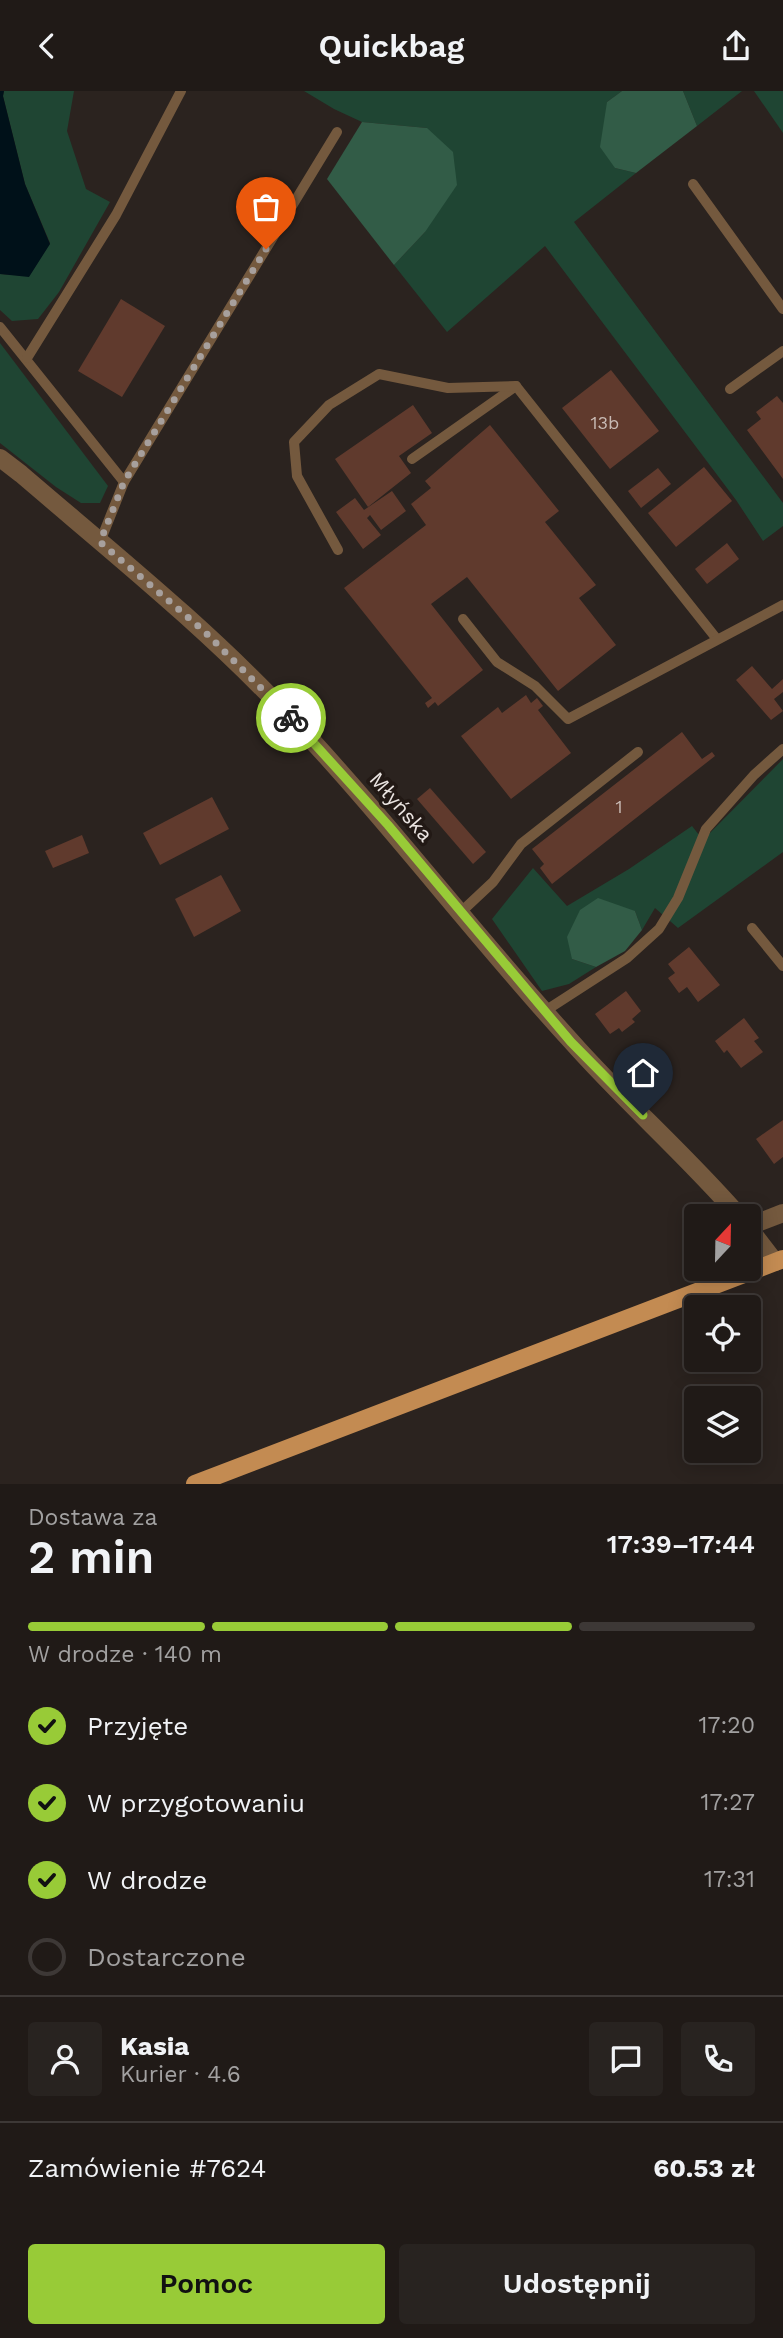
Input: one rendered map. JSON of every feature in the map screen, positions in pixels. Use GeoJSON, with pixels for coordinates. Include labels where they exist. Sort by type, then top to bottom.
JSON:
{"type":"FeatureCollection","features":[{"type":"Feature","properties":{"kind":"main road"},"geometry":{"type":"LineString","coordinates":[[195,1484],[779,1261]]}},
{"type":"Feature","properties":{"kind":"street","name":"Młyńska"},"geometry":{"type":"LineString","coordinates":[[0,458],[204,631],[290,717],[388,825],[571,1042],[728,1204]]}},
{"type":"Feature","properties":{"kind":"street"},"geometry":{"type":"LineString","coordinates":[[761,1222],[783,1213]]}},
{"type":"Feature","properties":{"kind":"street"},"geometry":{"type":"LineString","coordinates":[[761,1241],[779,1261]]}},
{"type":"Feature","properties":{"kind":"lane"},"geometry":{"type":"LineString","coordinates":[[27,358],[116,215],[181,91]]}},
{"type":"Feature","properties":{"kind":"lane"},"geometry":{"type":"LineString","coordinates":[[100,542],[124,482],[337,132]]}},
{"type":"Feature","properties":{"kind":"lane"},"geometry":{"type":"LineString","coordinates":[[693,184],[783,309]]}},
{"type":"Feature","properties":{"kind":"lane"},"geometry":{"type":"LineString","coordinates":[[0,327],[124,482]]}},
{"type":"Feature","properties":{"kind":"lane"},"geometry":{"type":"LineString","coordinates":[[730,389],[783,351]]}},
{"type":"Feature","properties":{"kind":"lane"},"geometry":{"type":"LineString","coordinates":[[338,549],[297,476],[293,442],[329,405],[379,374],[448,388],[516,386]]}},
{"type":"Feature","properties":{"kind":"lane"},"geometry":{"type":"LineString","coordinates":[[412,459],[516,386]]}},
{"type":"Feature","properties":{"kind":"lane"},"geometry":{"type":"LineString","coordinates":[[516,386],[716,638]]}},
{"type":"Feature","properties":{"kind":"lane"},"geometry":{"type":"LineString","coordinates":[[463,619],[497,661],[535,686],[568,719],[716,638],[783,605]]}},
{"type":"Feature","properties":{"kind":"lane"},"geometry":{"type":"LineString","coordinates":[[545,1011],[627,958],[659,929],[678,898],[706,829],[754,775],[783,749]]}},
{"type":"Feature","properties":{"kind":"lane"},"geometry":{"type":"LineString","coordinates":[[461,912],[493,882],[522,844],[638,752]]}},
{"type":"Feature","properties":{"kind":"lane"},"geometry":{"type":"LineString","coordinates":[[752,928],[783,966]]}},
{"type":"Feature","properties":{"kind":"green space"},"geometry":{"type":"Polygon","coordinates":[[[4,91],[74,91],[67,131],[86,189],[110,202],[59,292],[38,319],[12,321],[0,310],[0,274],[29,276],[50,243],[25,184],[4,91]]]}},
{"type":"Feature","properties":{"kind":"green space"},"geometry":{"type":"Polygon","coordinates":[[[304,91],[622,91],[607,102],[615,168],[636,173],[574,222],[783,503],[783,526],[763,541],[736,500],[545,246],[447,332],[394,265],[425,232],[427,128],[362,122],[304,91]]]}},
{"type":"Feature","properties":{"kind":"green space"},"geometry":{"type":"Polygon","coordinates":[[[622,91],[683,91],[697,126],[636,173],[615,168],[600,147],[607,102],[622,91]]]}},
{"type":"Feature","properties":{"kind":"green space"},"geometry":{"type":"Polygon","coordinates":[[[683,91],[742,91],[697,126],[683,91]]]}},
{"type":"Feature","properties":{"kind":"green space"},"geometry":{"type":"Polygon","coordinates":[[[754,91],[783,91],[783,133],[754,91]]]}},
{"type":"Feature","properties":{"kind":"green space"},"geometry":{"type":"Polygon","coordinates":[[[362,122],[427,128],[453,152],[457,185],[425,232],[394,265],[327,179],[362,122]]]}},
{"type":"Feature","properties":{"kind":"green space"},"geometry":{"type":"Polygon","coordinates":[[[0,343],[108,486],[100,503],[81,503],[0,443],[0,343]]]}},
{"type":"Feature","properties":{"kind":"green space"},"geometry":{"type":"Polygon","coordinates":[[[783,759],[783,852],[678,928],[655,908],[642,930],[635,911],[572,959],[596,967],[569,984],[542,991],[492,919],[533,868],[567,906],[629,869],[692,826],[703,840],[783,759]]]}},
{"type":"Feature","properties":{"kind":"green space"},"geometry":{"type":"Polygon","coordinates":[[[598,898],[635,911],[642,930],[625,951],[596,967],[572,959],[567,937],[580,910],[598,898]]]}},
{"type":"Feature","properties":{"kind":"shaded area"},"geometry":{"type":"Polygon","coordinates":[[[0,91],[4,91],[25,184],[50,244],[29,277],[0,274],[0,91]]]}},
{"type":"Feature","properties":{"kind":"building"},"geometry":{"type":"Polygon","coordinates":[[[121,299],[165,326],[122,397],[78,371],[121,299]]]}},
{"type":"Feature","properties":{"kind":"building"},"geometry":{"type":"Polygon","coordinates":[[[611,370],[659,431],[610,469],[562,408],[611,370]]]}},
{"type":"Feature","properties":{"kind":"building"},"geometry":{"type":"Polygon","coordinates":[[[777,396],[783,403],[783,479],[747,430],[761,419],[756,412],[777,396]]]}},
{"type":"Feature","properties":{"kind":"building"},"geometry":{"type":"Polygon","coordinates":[[[413,405],[432,433],[399,456],[411,473],[368,507],[335,459],[413,405]]]}},
{"type":"Feature","properties":{"kind":"building"},"geometry":{"type":"Polygon","coordinates":[[[490,425],[559,511],[545,522],[596,585],[579,598],[616,645],[558,691],[467,577],[431,604],[483,670],[438,706],[435,702],[428,708],[425,703],[432,698],[344,588],[426,525],[411,504],[431,488],[425,481],[490,425]]]}},
{"type":"Feature","properties":{"kind":"building"},"geometry":{"type":"Polygon","coordinates":[[[704,467],[732,501],[676,547],[648,513],[704,467]]]}},
{"type":"Feature","properties":{"kind":"building"},"geometry":{"type":"Polygon","coordinates":[[[658,468],[671,484],[641,508],[628,491],[658,468]]]}},
{"type":"Feature","properties":{"kind":"building"},"geometry":{"type":"Polygon","coordinates":[[[392,491],[406,511],[381,530],[370,515],[367,518],[381,535],[363,549],[336,512],[355,498],[364,510],[392,491]]]}},
{"type":"Feature","properties":{"kind":"building"},"geometry":{"type":"Polygon","coordinates":[[[727,543],[739,559],[707,584],[695,569],[727,543]]]}},
{"type":"Feature","properties":{"kind":"building"},"geometry":{"type":"Polygon","coordinates":[[[752,666],[772,689],[783,679],[783,692],[774,699],[783,711],[771,720],[736,680],[752,666]]]}},
{"type":"Feature","properties":{"kind":"building"},"geometry":{"type":"Polygon","coordinates":[[[526,695],[531,703],[537,698],[543,706],[538,710],[571,753],[511,799],[461,736],[498,707],[502,713],[526,695]]]}},
{"type":"Feature","properties":{"kind":"building"},"geometry":{"type":"Polygon","coordinates":[[[682,732],[702,759],[712,752],[715,756],[552,884],[540,868],[544,864],[532,849],[682,732]]]}},
{"type":"Feature","properties":{"kind":"building"},"geometry":{"type":"Polygon","coordinates":[[[430,788],[486,852],[473,864],[417,799],[430,788]]]}},
{"type":"Feature","properties":{"kind":"building"},"geometry":{"type":"Polygon","coordinates":[[[212,797],[229,829],[160,865],[143,833],[212,797]]]}},
{"type":"Feature","properties":{"kind":"building"},"geometry":{"type":"Polygon","coordinates":[[[82,835],[89,853],[53,868],[45,851],[82,835]]]}},
{"type":"Feature","properties":{"kind":"building"},"geometry":{"type":"Polygon","coordinates":[[[221,875],[241,911],[194,937],[175,899],[221,875]]]}},
{"type":"Feature","properties":{"kind":"building"},"geometry":{"type":"Polygon","coordinates":[[[689,947],[720,985],[698,1002],[687,987],[679,993],[668,978],[675,973],[668,964],[689,947]]]}},
{"type":"Feature","properties":{"kind":"building"},"geometry":{"type":"Polygon","coordinates":[[[626,991],[641,1011],[632,1019],[635,1022],[622,1032],[619,1028],[610,1034],[595,1014],[626,991]]]}},
{"type":"Feature","properties":{"kind":"building"},"geometry":{"type":"Polygon","coordinates":[[[744,1018],[759,1038],[754,1041],[763,1052],[741,1068],[727,1050],[724,1053],[715,1041],[744,1018]]]}},
{"type":"Feature","properties":{"kind":"building"},"geometry":{"type":"Polygon","coordinates":[[[783,1120],[783,1157],[774,1164],[756,1139],[783,1120]]]}},
{"type":"Feature","properties":{"kind":"way so far"},"geometry":{"type":"LineString","coordinates":[[266,249],[124,482],[100,542],[204,631],[291,718]]}},
{"type":"Feature","properties":{"kind":"route"},"geometry":{"type":"LineString","coordinates":[[291,718],[388,825],[571,1042],[643,1115]]}}]}
